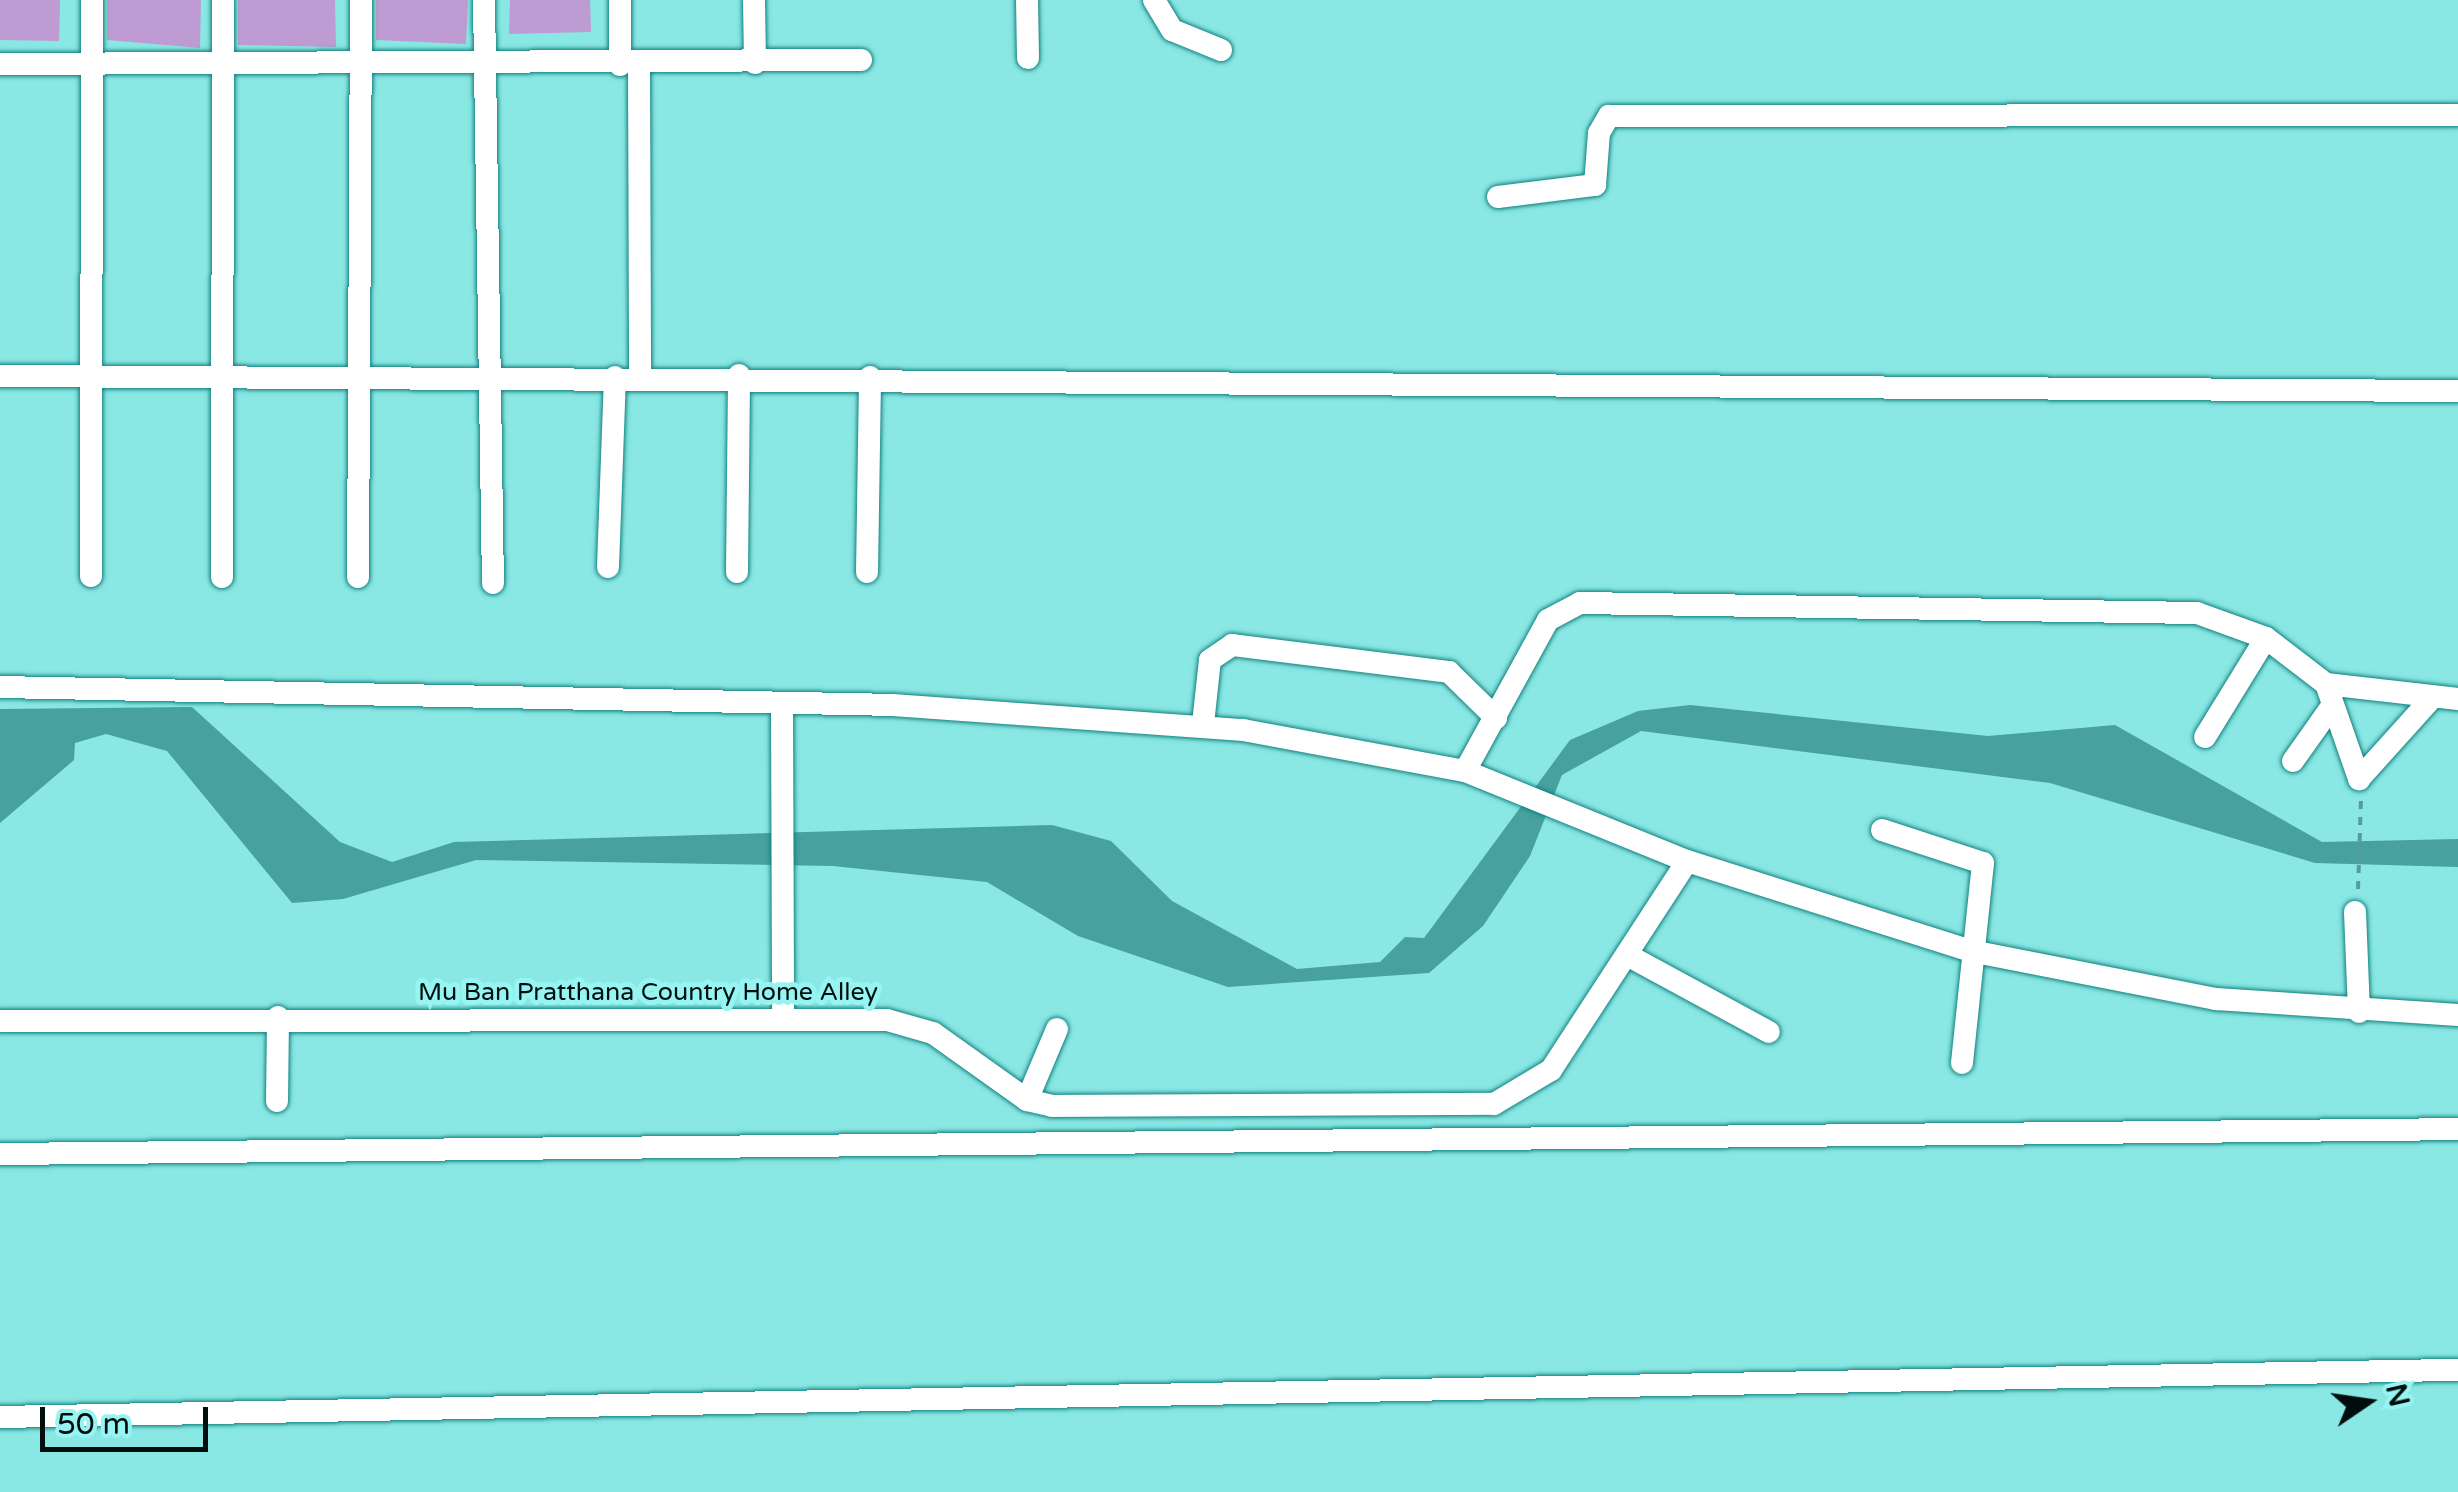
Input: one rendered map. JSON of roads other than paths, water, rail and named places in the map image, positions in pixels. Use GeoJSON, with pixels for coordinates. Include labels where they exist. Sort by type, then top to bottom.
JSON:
{"type":"FeatureCollection","features":[{"type":"Feature","properties":{"kind":"street"},"geometry":{"type":"LineString","coordinates":[[91,576],[92,0]]}},
{"type":"Feature","properties":{"kind":"street"},"geometry":{"type":"LineString","coordinates":[[222,578],[224,0]]}},
{"type":"Feature","properties":{"kind":"street"},"geometry":{"type":"LineString","coordinates":[[358,576],[362,0]]}},
{"type":"Feature","properties":{"kind":"street"},"geometry":{"type":"LineString","coordinates":[[484,0],[494,583]]}},
{"type":"Feature","properties":{"kind":"street"},"geometry":{"type":"LineString","coordinates":[[620,0],[630,66],[640,376]]}},
{"type":"Feature","properties":{"kind":"street"},"geometry":{"type":"LineString","coordinates":[[754,0],[754,62]]}},
{"type":"Feature","properties":{"kind":"street"},"geometry":{"type":"LineString","coordinates":[[1026,0],[1028,58]]}},
{"type":"Feature","properties":{"kind":"street"},"geometry":{"type":"LineString","coordinates":[[1154,0],[1172,30],[1221,50]]}},
{"type":"Feature","properties":{"kind":"street"},"geometry":{"type":"LineString","coordinates":[[0,64],[484,68],[861,60]]}},
{"type":"Feature","properties":{"kind":"street"},"geometry":{"type":"LineString","coordinates":[[1498,198],[1595,185],[1609,116],[2458,115]]}},
{"type":"Feature","properties":{"kind":"street"},"geometry":{"type":"LineString","coordinates":[[0,376],[493,378],[738,374],[2458,391]]}},
{"type":"Feature","properties":{"kind":"street"},"geometry":{"type":"LineString","coordinates":[[738,374],[738,572]]}},
{"type":"Feature","properties":{"kind":"street"},"geometry":{"type":"LineString","coordinates":[[608,567],[615,377]]}},
{"type":"Feature","properties":{"kind":"street"},"geometry":{"type":"LineString","coordinates":[[867,572],[870,377]]}},
{"type":"Feature","properties":{"kind":"street"},"geometry":{"type":"LineString","coordinates":[[1465,771],[1548,620],[1580,604],[2166,606],[2266,638],[2329,695],[2360,779],[2432,698]]}},
{"type":"Feature","properties":{"kind":"street"},"geometry":{"type":"LineString","coordinates":[[2204,738],[2266,638]]}},
{"type":"Feature","properties":{"kind":"street"},"geometry":{"type":"LineString","coordinates":[[1203,724],[1210,660],[1232,645],[1449,672],[1496,718]]}},
{"type":"Feature","properties":{"kind":"street"},"geometry":{"type":"LineString","coordinates":[[0,687],[782,704],[1203,724],[1465,771],[1688,861],[1970,952],[2216,999],[2359,1012],[2458,1015]]}},
{"type":"Feature","properties":{"kind":"street"},"geometry":{"type":"LineString","coordinates":[[2329,695],[2458,699]]}},
{"type":"Feature","properties":{"kind":"street"},"geometry":{"type":"LineString","coordinates":[[2294,761],[2329,695]]}},
{"type":"Feature","properties":{"kind":"street"},"geometry":{"type":"LineString","coordinates":[[782,704],[783,1019]]}},
{"type":"Feature","properties":{"kind":"street"},"geometry":{"type":"LineString","coordinates":[[1882,830],[1967,851],[1983,864],[1970,952],[1962,1063]]}},
{"type":"Feature","properties":{"kind":"street","name":"Mu Ban Pratthana Country Home Alley"},"geometry":{"type":"LineString","coordinates":[[0,1021],[278,1017],[783,1019],[911,1024],[1028,1100],[1072,1108],[1494,1104],[1551,1070],[1630,956],[1688,861]]}},
{"type":"Feature","properties":{"kind":"street"},"geometry":{"type":"LineString","coordinates":[[2355,912],[2359,1012]]}},
{"type":"Feature","properties":{"kind":"street"},"geometry":{"type":"LineString","coordinates":[[1630,956],[1769,1032]]}},
{"type":"Feature","properties":{"kind":"street"},"geometry":{"type":"LineString","coordinates":[[277,1101],[278,1017]]}},
{"type":"Feature","properties":{"kind":"street"},"geometry":{"type":"LineString","coordinates":[[1028,1100],[1057,1029]]}},
{"type":"Feature","properties":{"kind":"street"},"geometry":{"type":"LineString","coordinates":[[0,1154],[2458,1130]]}},
{"type":"Feature","properties":{"kind":"street"},"geometry":{"type":"LineString","coordinates":[[0,1417],[2458,1370]]}},
{"type":"Feature","properties":{"kind":"water"},"geometry":{"type":"Polygon","coordinates":[[[1690,705],[1988,736],[2115,725],[2322,842],[2458,839],[2458,867],[2315,863],[2050,783],[1641,731],[1562,775],[1530,856],[1483,926],[1429,973],[1228,987],[1078,936],[987,882],[833,866],[476,860],[343,899],[292,903],[167,751],[106,734],[75,743],[74,760],[0,823],[0,709],[192,707],[340,842],[392,862],[454,842],[1052,825],[1111,841],[1172,901],[1297,969],[1380,962],[1405,937],[1424,938],[1570,740],[1638,711],[1690,705]]]}}]}
